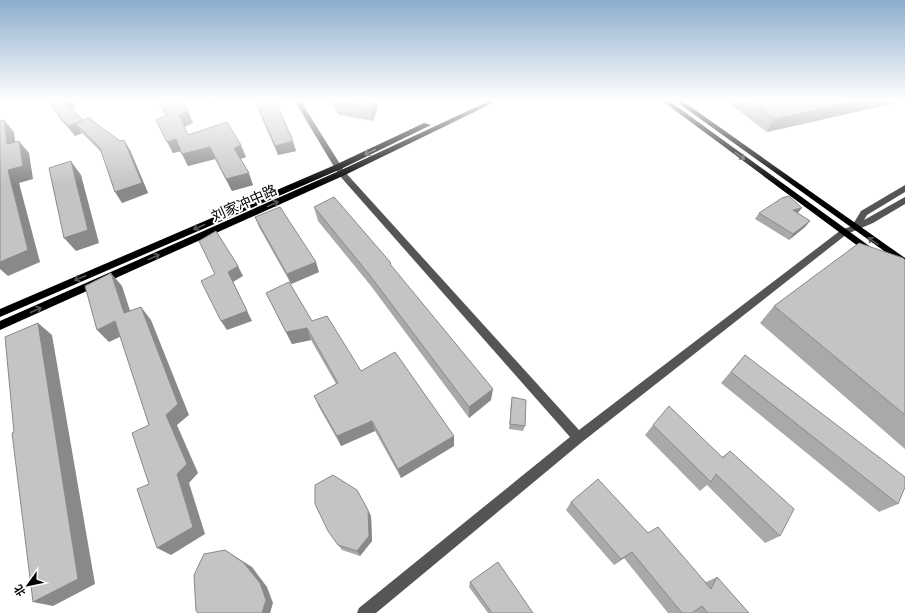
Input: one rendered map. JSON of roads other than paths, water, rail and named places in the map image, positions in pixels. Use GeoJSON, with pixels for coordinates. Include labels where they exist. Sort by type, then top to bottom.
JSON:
{"type":"FeatureCollection","features":[{"type":"Feature","properties":{"kind":"main road","name":"刘家冲中路"},"geometry":{"type":"LineString","coordinates":[[0,313],[340,170],[423,129]]}},
{"type":"Feature","properties":{"kind":"main road","name":"刘家冲中路"},"geometry":{"type":"LineString","coordinates":[[0,326],[432,129]]}},
{"type":"Feature","properties":{"kind":"main road"},"geometry":{"type":"LineString","coordinates":[[705,129],[850,230],[905,263]]}},
{"type":"Feature","properties":{"kind":"main road"},"geometry":{"type":"LineString","coordinates":[[715,129],[850,230],[874,254]]}},
{"type":"Feature","properties":{"kind":"street"},"geometry":{"type":"LineString","coordinates":[[315,129],[340,170],[578,438]]}},
{"type":"Feature","properties":{"kind":"street"},"geometry":{"type":"LineString","coordinates":[[364,613],[578,438],[850,230],[864,213],[905,188]]}},
{"type":"Feature","properties":{"kind":"street"},"geometry":{"type":"LineString","coordinates":[[850,230],[870,221],[905,200]]}}]}
